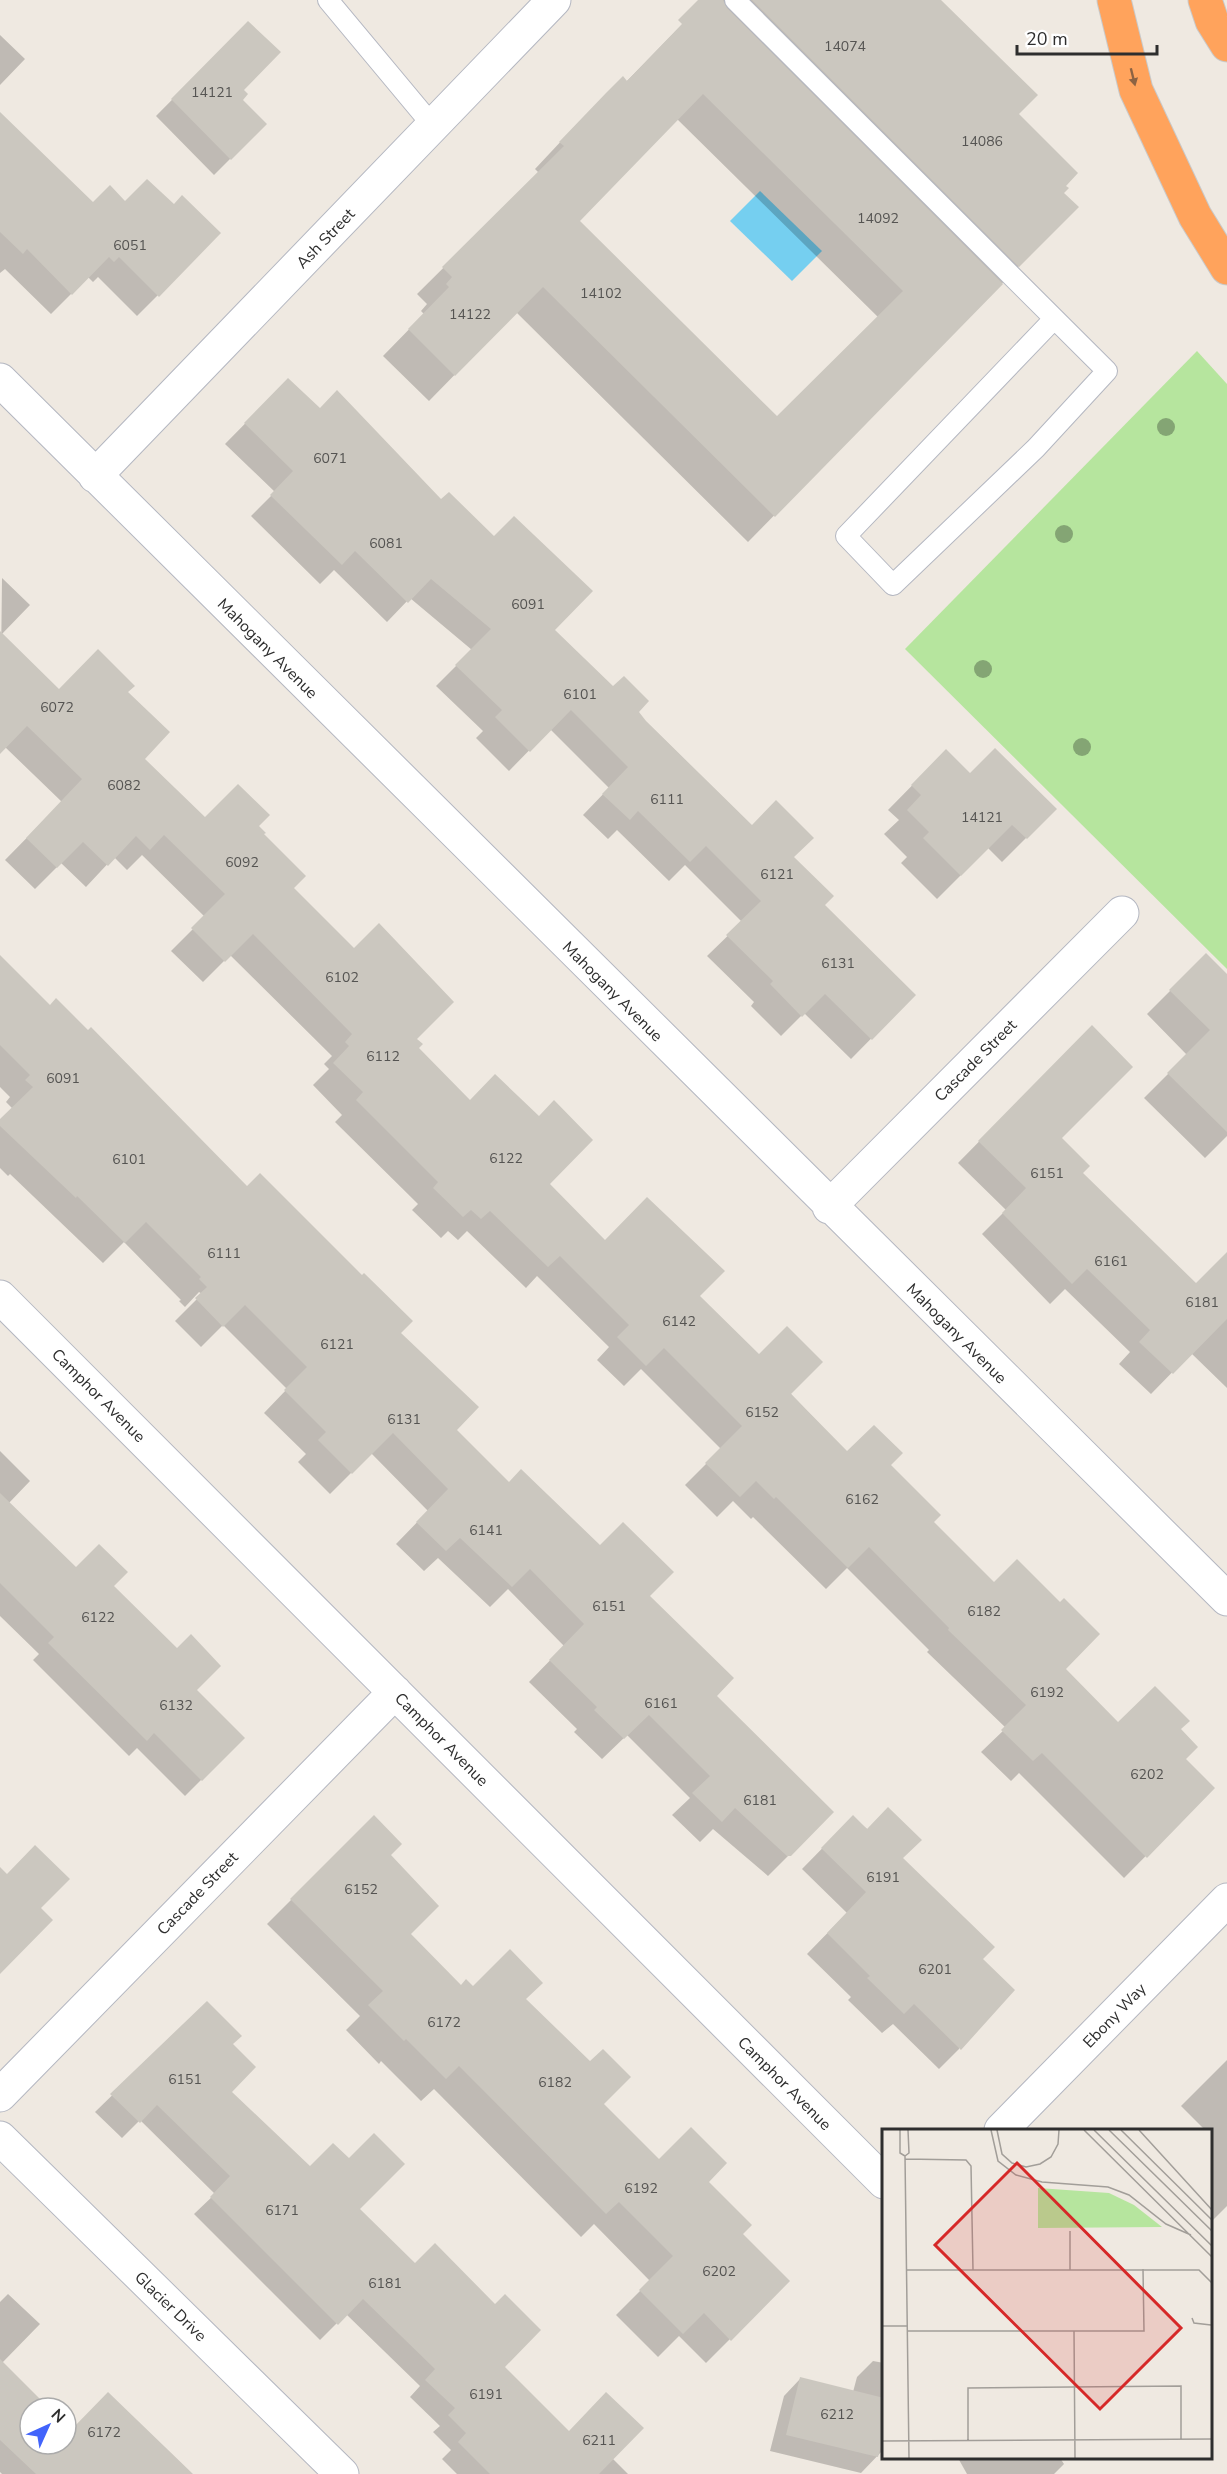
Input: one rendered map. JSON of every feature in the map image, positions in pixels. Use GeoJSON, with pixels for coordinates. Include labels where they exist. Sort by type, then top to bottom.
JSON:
{"type":"FeatureCollection","features":[{"type":"Feature","properties":{"kind":"highway"},"geometry":{"type":"LineString","coordinates":[[1114,0],[1136,90],[1195,216],[1227,268]]}},
{"type":"Feature","properties":{"kind":"highway"},"geometry":{"type":"LineString","coordinates":[[1205,0],[1212,21],[1227,45]]}},
{"type":"Feature","properties":{"kind":"street","name":"Ash Street"},"geometry":{"type":"LineString","coordinates":[[95,476],[553,0]]}},
{"type":"Feature","properties":{"kind":"street","name":"Mahogany Avenue"},"geometry":{"type":"LineString","coordinates":[[0,380],[829,1207],[1227,1599]]}},
{"type":"Feature","properties":{"kind":"street","name":"Cascade Street"},"geometry":{"type":"LineString","coordinates":[[829,1207],[1122,913]]}},
{"type":"Feature","properties":{"kind":"street","name":"Camphor Avenue"},"geometry":{"type":"LineString","coordinates":[[0,1297],[882,2180]]}},
{"type":"Feature","properties":{"kind":"street","name":"Cascade Street"},"geometry":{"type":"LineString","coordinates":[[0,2095],[395,1692]]}},
{"type":"Feature","properties":{"kind":"street","name":"Ebony Way"},"geometry":{"type":"LineString","coordinates":[[1002,2129],[1227,1900]]}},
{"type":"Feature","properties":{"kind":"street","name":"Glacier Drive"},"geometry":{"type":"LineString","coordinates":[[0,2138],[342,2474]]}},
{"type":"Feature","properties":{"kind":"lane"},"geometry":{"type":"LineString","coordinates":[[328,0],[433,126]]}},
{"type":"Feature","properties":{"kind":"lane"},"geometry":{"type":"LineString","coordinates":[[735,0],[1107,371],[1036,448],[893,585],[846,536],[1054,319]]}},
{"type":"Feature","properties":{"kind":"green space"},"geometry":{"type":"Polygon","coordinates":[[[1197,351],[1227,384],[1227,969],[905,649],[1197,351]]]}},
{"type":"Feature","properties":{"kind":"water"},"geometry":{"type":"Polygon","coordinates":[[[760,191],[822,251],[792,281],[730,221],[760,191]]]}},
{"type":"Feature","properties":{"kind":"building"},"geometry":{"type":"Polygon","coordinates":[[[698,0],[723,0],[727,8],[1003,284],[775,517],[543,287],[455,376],[408,329],[449,287],[446,284],[452,277],[442,267],[564,146],[559,142],[606,93],[623,76],[627,81],[682,24],[678,20],[698,0]],[[703,94],[580,221],[777,416],[903,291],[703,94]]]}},
{"type":"Feature","properties":{"kind":"building"},"geometry":{"type":"Polygon","coordinates":[[[752,0],[941,0],[1038,95],[1019,114],[1078,173],[1066,186],[1069,188],[1064,193],[1079,207],[1019,267],[752,0]]]}},
{"type":"Feature","properties":{"kind":"building"},"geometry":{"type":"Polygon","coordinates":[[[248,21],[281,52],[244,90],[248,94],[243,100],[267,124],[231,160],[171,99],[248,21]]]}},
{"type":"Feature","properties":{"kind":"building"},"geometry":{"type":"Polygon","coordinates":[[[0,112],[93,202],[110,185],[125,201],[147,179],[174,204],[182,195],[221,233],[159,297],[119,257],[114,262],[109,257],[72,295],[27,249],[23,254],[0,232],[0,112]]]}},
{"type":"Feature","properties":{"kind":"building"},"geometry":{"type":"Polygon","coordinates":[[[288,378],[320,408],[337,390],[441,499],[449,492],[494,536],[514,516],[593,591],[555,630],[613,686],[624,676],[649,701],[639,712],[646,721],[752,825],[776,800],[814,838],[794,857],[834,896],[825,905],[916,995],[872,1040],[825,994],[802,1017],[770,984],[773,981],[726,935],[761,901],[706,846],[690,862],[638,811],[630,820],[602,794],[628,767],[571,710],[530,752],[495,717],[502,710],[455,665],[491,629],[431,579],[408,603],[355,551],[342,565],[270,495],[293,471],[244,423],[288,378]]]}},
{"type":"Feature","properties":{"kind":"building"},"geometry":{"type":"Polygon","coordinates":[[[0,631],[59,689],[98,649],[135,686],[128,692],[170,732],[145,759],[205,817],[238,784],[270,815],[259,826],[266,833],[264,834],[306,876],[294,888],[354,948],[379,923],[454,1002],[417,1039],[423,1044],[419,1048],[470,1100],[495,1074],[539,1116],[554,1100],[593,1140],[550,1184],[605,1240],[647,1197],[725,1271],[700,1296],[759,1354],[787,1326],[823,1362],[791,1394],[847,1451],[874,1425],[903,1453],[891,1465],[941,1515],[934,1522],[994,1582],[1017,1559],[1060,1602],[1064,1598],[1100,1634],[1066,1669],[1118,1722],[1155,1686],[1190,1721],[1181,1729],[1198,1747],[1186,1759],[1215,1788],[1147,1858],[1042,1753],[1033,1761],[1001,1730],[1026,1705],[948,1630],[949,1628],[869,1547],[848,1568],[776,1497],[774,1499],[756,1481],[740,1497],[705,1463],[742,1426],[664,1348],[646,1366],[617,1337],[629,1325],[560,1256],[548,1267],[490,1211],[481,1219],[471,1210],[463,1217],[433,1188],[438,1182],[356,1100],[363,1092],[333,1063],[349,1046],[345,1042],[352,1034],[253,934],[225,962],[191,928],[225,894],[164,835],[150,850],[136,836],[108,866],[83,842],[57,868],[26,838],[82,779],[27,726],[0,754],[0,631]]]}},
{"type":"Feature","properties":{"kind":"building"},"geometry":{"type":"Polygon","coordinates":[[[995,748],[1057,809],[1027,839],[1012,825],[961,876],[923,838],[929,832],[907,810],[921,795],[911,785],[946,749],[970,773],[995,748]]]}},
{"type":"Feature","properties":{"kind":"building"},"geometry":{"type":"Polygon","coordinates":[[[1206,953],[1227,974],[1227,1132],[1167,1073],[1210,1030],[1169,990],[1206,953]]]}},
{"type":"Feature","properties":{"kind":"building"},"geometry":{"type":"Polygon","coordinates":[[[0,955],[50,1005],[56,998],[88,1030],[91,1027],[247,1186],[260,1173],[362,1275],[364,1273],[413,1321],[401,1333],[479,1407],[457,1430],[509,1482],[521,1469],[600,1545],[623,1522],[674,1572],[650,1596],[734,1678],[717,1696],[834,1812],[791,1856],[787,1856],[735,1808],[722,1822],[692,1793],[710,1776],[649,1715],[624,1739],[594,1710],[597,1707],[549,1660],[584,1624],[530,1569],[512,1587],[460,1538],[446,1551],[416,1522],[448,1489],[393,1433],[352,1474],[318,1440],[326,1432],[284,1390],[307,1367],[245,1305],[223,1327],[195,1298],[207,1287],[199,1279],[201,1277],[146,1222],[125,1243],[0,1126],[0,1119],[33,1087],[25,1080],[30,1075],[0,1045],[0,955]]]}},
{"type":"Feature","properties":{"kind":"building"},"geometry":{"type":"Polygon","coordinates":[[[1092,1025],[1133,1067],[1062,1138],[1090,1166],[1083,1173],[1196,1283],[1227,1252],[1227,1319],[1173,1374],[1139,1342],[1150,1330],[1087,1269],[1072,1284],[1002,1213],[1026,1188],[978,1141],[1092,1025]]]}},
{"type":"Feature","properties":{"kind":"building"},"geometry":{"type":"Polygon","coordinates":[[[0,1493],[76,1567],[99,1544],[128,1572],[114,1586],[177,1648],[191,1634],[221,1666],[197,1690],[245,1738],[202,1781],[154,1733],[147,1741],[48,1643],[54,1637],[0,1583],[0,1493]]]}},
{"type":"Feature","properties":{"kind":"building"},"geometry":{"type":"Polygon","coordinates":[[[888,1807],[922,1840],[903,1858],[995,1947],[983,1959],[1015,1990],[961,2050],[914,2004],[904,2014],[867,1978],[870,1976],[827,1933],[866,1892],[821,1848],[853,1815],[867,1829],[888,1807]]]}},
{"type":"Feature","properties":{"kind":"building"},"geometry":{"type":"Polygon","coordinates":[[[374,1815],[402,1844],[391,1855],[439,1906],[411,1934],[461,1985],[466,1979],[473,1986],[510,1949],[543,1983],[526,1999],[590,2061],[603,2049],[631,2077],[604,2104],[659,2159],[691,2127],[727,2163],[709,2182],[752,2225],[743,2234],[790,2281],[731,2341],[704,2313],[683,2334],[639,2290],[673,2256],[619,2202],[606,2214],[459,2066],[446,2079],[406,2039],[404,2041],[368,2005],[383,1991],[290,1899],[374,1815]]]}},
{"type":"Feature","properties":{"kind":"building"},"geometry":{"type":"Polygon","coordinates":[[[35,1845],[70,1879],[41,1908],[53,1920],[0,1974],[0,1867],[7,1874],[35,1845]]]}},
{"type":"Feature","properties":{"kind":"building"},"geometry":{"type":"Polygon","coordinates":[[[207,2001],[242,2036],[233,2044],[256,2067],[232,2092],[310,2166],[333,2143],[349,2158],[374,2133],[405,2164],[360,2209],[415,2263],[435,2243],[495,2304],[505,2294],[541,2330],[505,2367],[569,2431],[606,2392],[644,2428],[599,2474],[490,2474],[458,2442],[466,2433],[448,2415],[455,2408],[425,2380],[435,2369],[363,2299],[338,2325],[210,2197],[230,2176],[157,2105],[140,2123],[110,2094],[207,2001]]]}},
{"type":"Feature","properties":{"kind":"building"},"geometry":{"type":"Polygon","coordinates":[[[0,2359],[37,2396],[18,2396],[18,2456],[78,2456],[78,2423],[108,2392],[193,2474],[36,2474],[0,2440],[0,2359]]]}},
{"type":"Feature","properties":{"kind":"building"},"geometry":{"type":"Polygon","coordinates":[[[800,2377],[882,2398],[882,2443],[878,2457],[786,2435],[800,2377]]]}}]}
